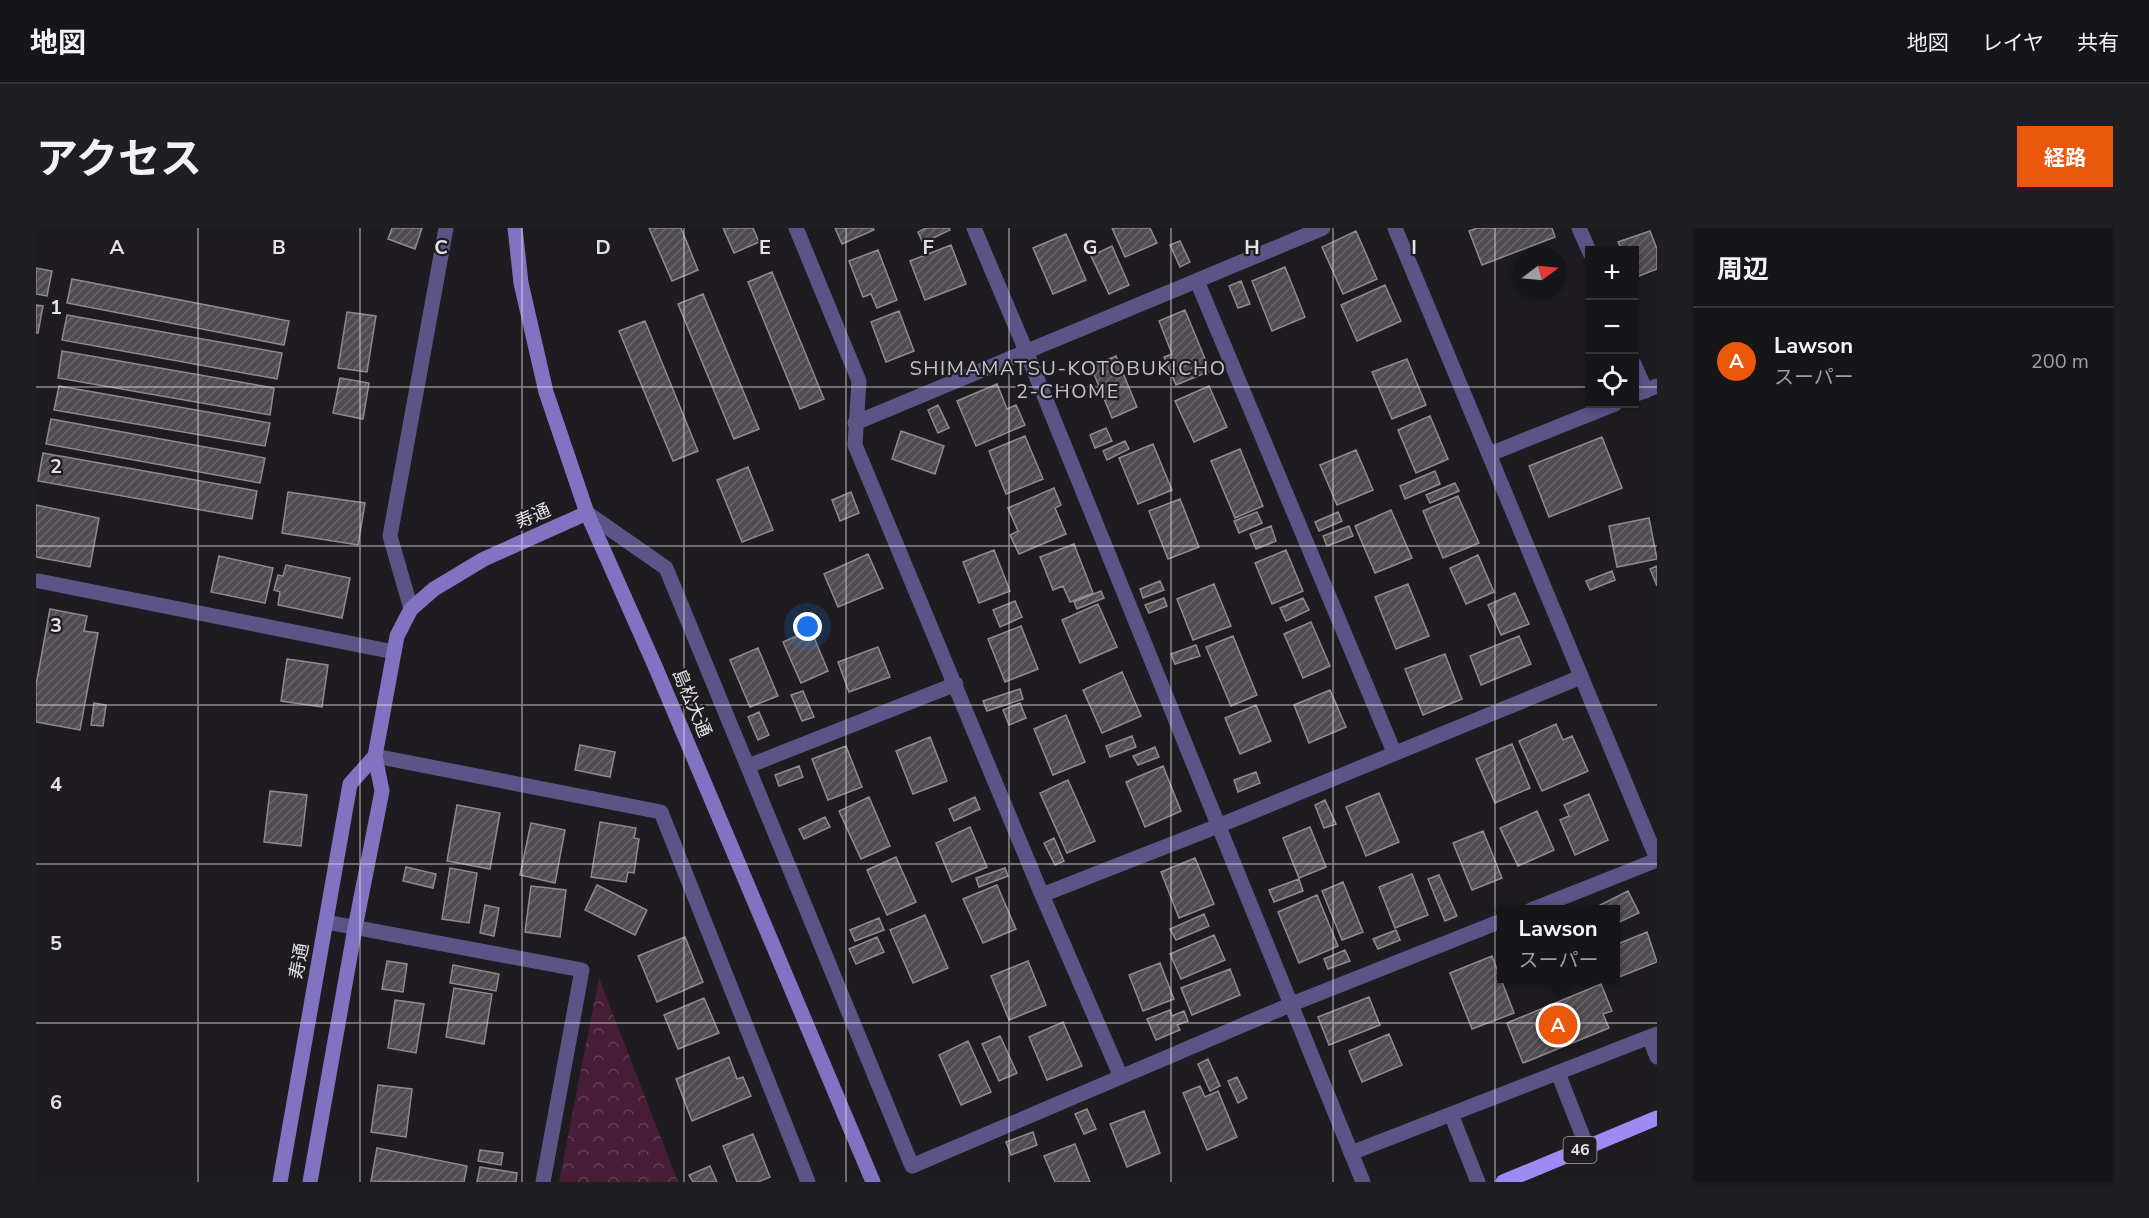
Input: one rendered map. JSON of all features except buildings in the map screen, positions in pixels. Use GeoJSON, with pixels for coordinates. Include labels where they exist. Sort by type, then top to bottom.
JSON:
{"type":"FeatureCollection","features":[{"type":"Feature","properties":{"kind":"main road","name":"46"},"geometry":{"type":"LineString","coordinates":[[1503,1182],[1657,1118]]}},
{"type":"Feature","properties":{"kind":"street"},"geometry":{"type":"LineString","coordinates":[[411,609],[390,537],[446,228]]}},
{"type":"Feature","properties":{"kind":"street","name":"島松大通"},"geometry":{"type":"LineString","coordinates":[[515,228],[521,283],[546,392],[587,513],[655,666],[873,1182]]}},
{"type":"Feature","properties":{"kind":"street"},"geometry":{"type":"LineString","coordinates":[[796,228],[859,381],[855,445],[1042,895],[1121,1077]]}},
{"type":"Feature","properties":{"kind":"street"},"geometry":{"type":"LineString","coordinates":[[974,228],[1363,1182]]}},
{"type":"Feature","properties":{"kind":"street"},"geometry":{"type":"LineString","coordinates":[[855,423],[1323,228]]}},
{"type":"Feature","properties":{"kind":"street"},"geometry":{"type":"LineString","coordinates":[[1395,228],[1657,859],[1541,905]]}},
{"type":"Feature","properties":{"kind":"street"},"geometry":{"type":"LineString","coordinates":[[1579,228],[1587,246]]}},
{"type":"Feature","properties":{"kind":"street"},"geometry":{"type":"LineString","coordinates":[[1197,281],[1394,752]]}},
{"type":"Feature","properties":{"kind":"street"},"geometry":{"type":"LineString","coordinates":[[1639,374],[1646,391]]}},
{"type":"Feature","properties":{"kind":"street"},"geometry":{"type":"LineString","coordinates":[[1490,454],[1605,408]]}},
{"type":"Feature","properties":{"kind":"street"},"geometry":{"type":"LineString","coordinates":[[587,513],[666,568],[912,1166],[1292,1004],[1497,923]]}},
{"type":"Feature","properties":{"kind":"street","name":"寿通"},"geometry":{"type":"LineString","coordinates":[[310,1182],[382,791],[375,756],[397,636],[411,609],[434,589],[484,559],[587,513]]}},
{"type":"Feature","properties":{"kind":"street"},"geometry":{"type":"LineString","coordinates":[[39,581],[394,652]]}},
{"type":"Feature","properties":{"kind":"street"},"geometry":{"type":"LineString","coordinates":[[1042,895],[1218,826],[1581,677]]}},
{"type":"Feature","properties":{"kind":"street"},"geometry":{"type":"LineString","coordinates":[[748,766],[956,684]]}},
{"type":"Feature","properties":{"kind":"street"},"geometry":{"type":"LineString","coordinates":[[375,756],[661,812],[808,1182]]}},
{"type":"Feature","properties":{"kind":"street","name":"寿通"},"geometry":{"type":"LineString","coordinates":[[280,1182],[350,784],[375,756]]}},
{"type":"Feature","properties":{"kind":"street"},"geometry":{"type":"LineString","coordinates":[[326,922],[582,970],[543,1182]]}},
{"type":"Feature","properties":{"kind":"street"},"geometry":{"type":"LineString","coordinates":[[1352,1153],[1653,1035],[1657,1057]]}},
{"type":"Feature","properties":{"kind":"street"},"geometry":{"type":"LineString","coordinates":[[1558,1072],[1587,1147]]}},
{"type":"Feature","properties":{"kind":"street"},"geometry":{"type":"LineString","coordinates":[[1451,1114],[1478,1182]]}},
{"type":"Feature","properties":{"kind":"green space"},"geometry":{"type":"Polygon","coordinates":[[[599,978],[678,1182],[559,1182],[599,978]]]}},
{"type":"Feature","properties":{"kind":"place","name":"Lawson"},"geometry":{"type":"Point","coordinates":[1558,1025]}},
{"type":"Feature","properties":{"kind":"district","name":"SHIMAMATSU-KOTOBUKICHO 2-CHOME"},"geometry":{"type":"Point","coordinates":[1068,380]}}]}
